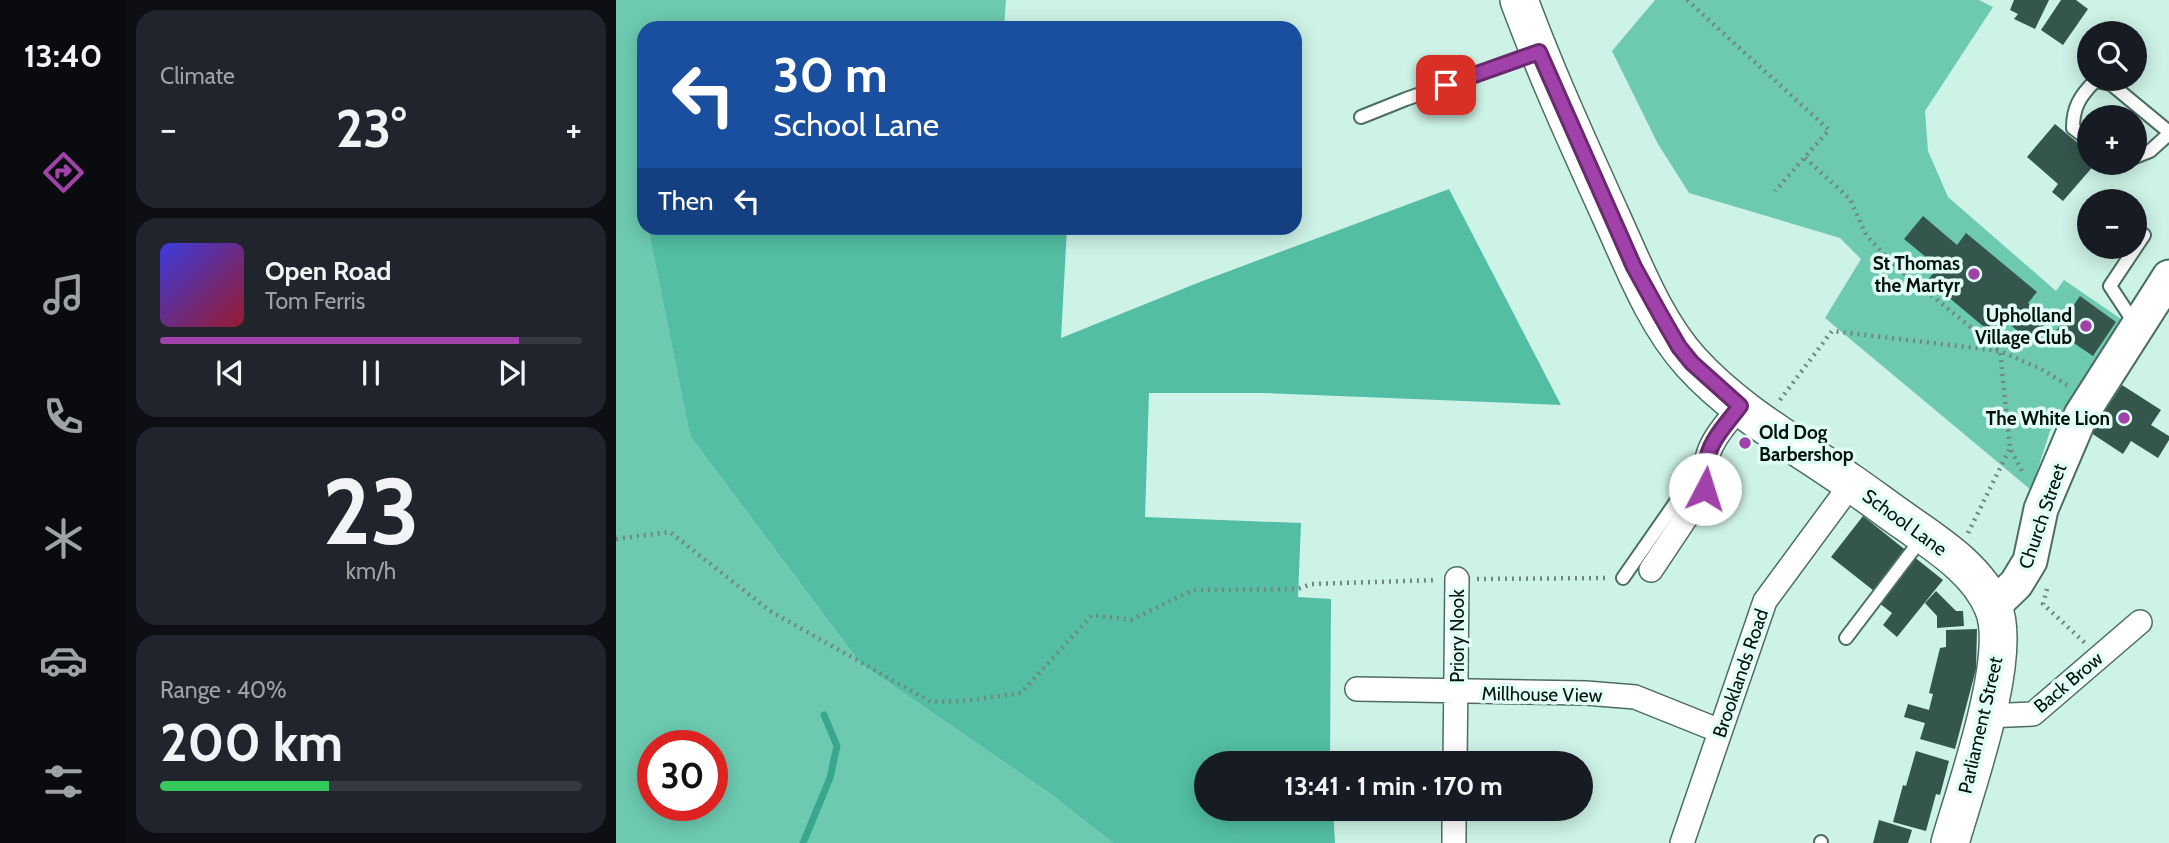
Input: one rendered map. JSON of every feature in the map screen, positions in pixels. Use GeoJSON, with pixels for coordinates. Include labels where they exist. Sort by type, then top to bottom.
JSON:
{"type":"FeatureCollection","features":[{"type":"Feature","properties":{"kind":"main road","name":"School Lane"},"geometry":{"type":"LineString","coordinates":[[1519,0],[1539,52],[1629,255],[1679,347],[1692,363],[1752,415],[1852,483],[1955,559],[1976,581],[1993,606]]}},
{"type":"Feature","properties":{"kind":"main road","name":"Parliament Street"},"geometry":{"type":"LineString","coordinates":[[1950,843],[1986,716],[1998,655],[1997,621],[1993,606]]}},
{"type":"Feature","properties":{"kind":"street","name":"Church Street"},"geometry":{"type":"LineString","coordinates":[[1993,606],[2016,584],[2030,561],[2041,509],[2057,467],[2091,400],[2169,277]]}},
{"type":"Feature","properties":{"kind":"street"},"geometry":{"type":"LineString","coordinates":[[1651,570],[1705,489],[1707,457],[1712,445],[1752,415]]}},
{"type":"Feature","properties":{"kind":"street","name":"Brooklands Road"},"geometry":{"type":"LineString","coordinates":[[1682,843],[1765,601],[1852,483]]}},
{"type":"Feature","properties":{"kind":"street","name":"Priory Nook"},"geometry":{"type":"LineString","coordinates":[[1455,751],[1457,579]]}},
{"type":"Feature","properties":{"kind":"street","name":"Back Brow"},"geometry":{"type":"LineString","coordinates":[[1986,716],[2033,714],[2140,622]]}},
{"type":"Feature","properties":{"kind":"street","name":"Millhouse View"},"geometry":{"type":"LineString","coordinates":[[1357,689],[1586,693],[1635,697],[1720,731]]}},
{"type":"Feature","properties":{"kind":"street"},"geometry":{"type":"LineString","coordinates":[[1454,821],[1454,843]]}},
{"type":"Feature","properties":{"kind":"lane"},"geometry":{"type":"LineString","coordinates":[[1361,117],[1539,52]]}},
{"type":"Feature","properties":{"kind":"lane"},"geometry":{"type":"LineString","coordinates":[[2077,131],[2073,128],[2073,115],[2080,96],[2095,81],[2111,84],[2136,105]]}},
{"type":"Feature","properties":{"kind":"lane"},"geometry":{"type":"LineString","coordinates":[[2147,114],[2169,133],[2147,152]]}},
{"type":"Feature","properties":{"kind":"lane"},"geometry":{"type":"LineString","coordinates":[[2128,259],[2110,286],[2137,327]]}},
{"type":"Feature","properties":{"kind":"lane"},"geometry":{"type":"LineString","coordinates":[[1623,578],[1707,457]]}},
{"type":"Feature","properties":{"kind":"lane"},"geometry":{"type":"LineString","coordinates":[[1846,638],[1924,535]]}},
{"type":"Feature","properties":{"kind":"path"},"geometry":{"type":"LineString","coordinates":[[1687,0],[1829,130],[1775,191]]}},
{"type":"Feature","properties":{"kind":"path"},"geometry":{"type":"LineString","coordinates":[[1805,158],[1850,199],[1866,235],[1894,265],[2000,351],[2041,369],[2091,400]]}},
{"type":"Feature","properties":{"kind":"path"},"geometry":{"type":"LineString","coordinates":[[1752,415],[1792,382],[1832,331],[2000,351]]}},
{"type":"Feature","properties":{"kind":"path"},"geometry":{"type":"LineString","coordinates":[[2000,351],[2010,448],[2026,479]]}},
{"type":"Feature","properties":{"kind":"path"},"geometry":{"type":"LineString","coordinates":[[1955,559],[2010,448]]}},
{"type":"Feature","properties":{"kind":"path"},"geometry":{"type":"LineString","coordinates":[[616,539],[670,532],[769,611],[931,702],[964,701],[1021,693],[1093,615],[1131,620],[1193,590],[1298,589],[1311,584],[1457,579],[1623,578]]}},
{"type":"Feature","properties":{"kind":"path"},"geometry":{"type":"LineString","coordinates":[[2049,583],[2043,604],[2098,656]]}},
{"type":"Feature","properties":{"kind":"green space"},"geometry":{"type":"Polygon","coordinates":[[[616,0],[1006,0],[1004,21],[637,21],[637,235],[649,235],[690,436],[860,663],[1052,795],[1113,843],[616,843],[616,0]]]}},
{"type":"Feature","properties":{"kind":"green space"},"geometry":{"type":"Polygon","coordinates":[[[1655,0],[1979,0],[1993,7],[1925,111],[1928,151],[1948,197],[2056,291],[2064,280],[2124,321],[2050,431],[2031,490],[1825,318],[1861,259],[1840,238],[1689,193],[1658,144],[1612,51],[1655,0]]]}},
{"type":"Feature","properties":{"kind":"green space"},"geometry":{"type":"Polygon","coordinates":[[[1449,189],[1561,405],[1263,393],[1149,393],[1145,517],[1301,523],[1298,597],[1331,599],[1330,751],[1194,751],[1194,821],[1334,821],[1335,843],[1113,843],[1052,795],[860,663],[690,436],[649,235],[1067,235],[1061,338],[1200,282],[1449,189]]]}},
{"type":"Feature","properties":{"kind":"building"},"geometry":{"type":"Polygon","coordinates":[[[2014,0],[2049,0],[2035,29],[2014,19],[2018,14],[2010,10],[2014,0]]]}},
{"type":"Feature","properties":{"kind":"building"},"geometry":{"type":"Polygon","coordinates":[[[2061,0],[2076,0],[2088,9],[2077,21],[2063,45],[2041,30],[2061,0]]]}},
{"type":"Feature","properties":{"kind":"building"},"geometry":{"type":"Polygon","coordinates":[[[2055,124],[2077,142],[2077,175],[2086,175],[2063,201],[2052,192],[2058,184],[2027,157],[2055,124]]]}},
{"type":"Feature","properties":{"kind":"building","name":"St Thomas the Martyr"},"geometry":{"type":"Polygon","coordinates":[[[1923,216],[1957,245],[1966,233],[2037,292],[2028,303],[2048,320],[2030,341],[2008,323],[1996,337],[1928,280],[1938,267],[1904,239],[1923,216]]]}},
{"type":"Feature","properties":{"kind":"building","name":"Upholland Village Club"},"geometry":{"type":"Polygon","coordinates":[[[2080,296],[2116,322],[2093,356],[2056,331],[2080,296]]]}},
{"type":"Feature","properties":{"kind":"building","name":"The White Lion"},"geometry":{"type":"Polygon","coordinates":[[[2122,385],[2161,410],[2151,425],[2169,436],[2169,440],[2158,458],[2131,441],[2123,454],[2085,429],[2107,396],[2112,400],[2122,385]]]}},
{"type":"Feature","properties":{"kind":"building"},"geometry":{"type":"Polygon","coordinates":[[[1863,516],[1943,580],[1897,637],[1883,625],[1892,613],[1870,596],[1874,591],[1831,557],[1863,516]]]}},
{"type":"Feature","properties":{"kind":"building"},"geometry":{"type":"Polygon","coordinates":[[[1936,591],[1956,611],[1963,611],[1964,626],[1937,628],[1937,616],[1925,603],[1936,591]]]}},
{"type":"Feature","properties":{"kind":"building"},"geometry":{"type":"Polygon","coordinates":[[[1977,629],[1976,669],[1955,749],[1920,739],[1925,723],[1904,717],[1908,704],[1929,710],[1933,694],[1929,693],[1940,648],[1946,647],[1946,630],[1977,629]]]}},
{"type":"Feature","properties":{"kind":"building"},"geometry":{"type":"Polygon","coordinates":[[[1916,751],[1949,761],[1926,831],[1893,822],[1916,751]]]}},
{"type":"Feature","properties":{"kind":"building"},"geometry":{"type":"Polygon","coordinates":[[[1879,820],[1912,830],[1908,843],[1873,843],[1879,820]]]}},
{"type":"Feature","properties":{"kind":"waterway"},"geometry":{"type":"LineString","coordinates":[[803,843],[830,778],[837,746],[824,715]]}},
{"type":"Feature","properties":{"kind":"place","name":"St Thomas the Martyr"},"geometry":{"type":"Point","coordinates":[1974,274]}},
{"type":"Feature","properties":{"kind":"place","name":"Upholland Village Club"},"geometry":{"type":"Point","coordinates":[2086,326]}},
{"type":"Feature","properties":{"kind":"place","name":"The White Lion"},"geometry":{"type":"Point","coordinates":[2124,418]}},
{"type":"Feature","properties":{"kind":"place","name":"Old Dog Barbershop"},"geometry":{"type":"Point","coordinates":[1745,443]}},
{"type":"Feature","properties":{"kind":"route"},"geometry":{"type":"LineString","coordinates":[[1446,85],[1539,52],[1634,267],[1660,314],[1679,347],[1692,363],[1740,406],[1712,445],[1707,457],[1705,489]]}}]}
